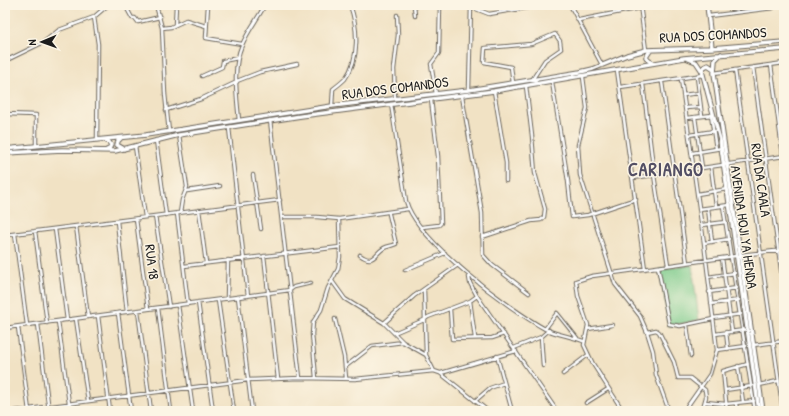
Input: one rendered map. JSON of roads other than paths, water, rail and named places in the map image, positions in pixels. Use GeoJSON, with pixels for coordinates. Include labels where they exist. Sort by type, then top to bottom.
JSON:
{"type":"FeatureCollection","features":[{"type":"Feature","properties":{"kind":"main road"},"geometry":{"type":"LineString","coordinates":[[707,5],[712,48]]}},
{"type":"Feature","properties":{"kind":"main road","name":"RUA DOS COMANDOS"},"geometry":{"type":"LineString","coordinates":[[5,149],[36,147],[169,132],[332,106],[468,90],[580,72],[602,66],[627,55],[646,50],[712,48],[784,42]]}},
{"type":"Feature","properties":{"kind":"main road","name":"RUA DOS COMANDOS"},"geometry":{"type":"LineString","coordinates":[[5,153],[62,150],[102,152],[125,149],[179,135],[229,128],[270,120],[462,96],[583,77],[684,58],[722,53],[784,49]]}},
{"type":"Feature","properties":{"kind":"main road"},"geometry":{"type":"LineString","coordinates":[[651,50],[646,57],[647,60],[653,63]]}},
{"type":"Feature","properties":{"kind":"main road"},"geometry":{"type":"LineString","coordinates":[[714,71],[715,60],[722,53]]}},
{"type":"Feature","properties":{"kind":"main road"},"geometry":{"type":"LineString","coordinates":[[684,58],[696,62],[702,73]]}},
{"type":"Feature","properties":{"kind":"main road"},"geometry":{"type":"LineString","coordinates":[[702,73],[704,66],[708,65],[712,66],[714,71]]}},
{"type":"Feature","properties":{"kind":"main road","name":"AVENIDA HOJI YA HENDA"},"geometry":{"type":"LineString","coordinates":[[714,71],[736,256],[753,345],[763,411]]}},
{"type":"Feature","properties":{"kind":"main road","name":"AVENIDA HOJI YA HENDA"},"geometry":{"type":"LineString","coordinates":[[702,73],[726,165],[727,189],[755,400],[759,411]]}},
{"type":"Feature","properties":{"kind":"main road"},"geometry":{"type":"LineString","coordinates":[[122,137],[118,141],[117,145],[120,148],[125,149]]}},
{"type":"Feature","properties":{"kind":"main road"},"geometry":{"type":"LineString","coordinates":[[101,140],[109,142],[111,146],[108,150],[102,152]]}},
{"type":"Feature","properties":{"kind":"street"},"geometry":{"type":"LineString","coordinates":[[5,61],[44,42],[59,30],[94,18],[108,5]]}},
{"type":"Feature","properties":{"kind":"street"},"geometry":{"type":"LineString","coordinates":[[125,5],[132,18],[135,18],[138,22],[160,17]]}},
{"type":"Feature","properties":{"kind":"street"},"geometry":{"type":"LineString","coordinates":[[156,5],[162,28],[166,110],[169,132]]}},
{"type":"Feature","properties":{"kind":"street"},"geometry":{"type":"LineString","coordinates":[[175,25],[176,5]]}},
{"type":"Feature","properties":{"kind":"street"},"geometry":{"type":"LineString","coordinates":[[208,5],[205,36],[207,39],[242,44]]}},
{"type":"Feature","properties":{"kind":"street"},"geometry":{"type":"LineString","coordinates":[[239,121],[237,81],[238,58],[242,44],[265,5]]}},
{"type":"Feature","properties":{"kind":"street"},"geometry":{"type":"LineString","coordinates":[[332,106],[333,89],[349,72],[354,55],[356,25],[350,5]]}},
{"type":"Feature","properties":{"kind":"street"},"geometry":{"type":"LineString","coordinates":[[414,5],[415,16]]}},
{"type":"Feature","properties":{"kind":"street"},"geometry":{"type":"LineString","coordinates":[[436,94],[431,64],[439,53],[440,5]]}},
{"type":"Feature","properties":{"kind":"street"},"geometry":{"type":"LineString","coordinates":[[468,90],[471,6],[489,14],[545,5]]}},
{"type":"Feature","properties":{"kind":"street"},"geometry":{"type":"LineString","coordinates":[[570,5],[602,66]]}},
{"type":"Feature","properties":{"kind":"street"},"geometry":{"type":"LineString","coordinates":[[708,16],[773,8],[774,5]]}},
{"type":"Feature","properties":{"kind":"street"},"geometry":{"type":"LineString","coordinates":[[579,20],[640,7],[646,50]]}},
{"type":"Feature","properties":{"kind":"street"},"geometry":{"type":"LineString","coordinates":[[395,99],[394,69],[397,40],[397,15]]}},
{"type":"Feature","properties":{"kind":"street"},"geometry":{"type":"LineString","coordinates":[[94,18],[98,44],[97,140]]}},
{"type":"Feature","properties":{"kind":"street"},"geometry":{"type":"LineString","coordinates":[[162,28],[175,25],[186,20],[206,26]]}},
{"type":"Feature","properties":{"kind":"street"},"geometry":{"type":"LineString","coordinates":[[513,83],[511,67],[484,62],[485,48],[531,44],[552,34],[556,34],[561,44],[560,50],[545,60],[532,80]]}},
{"type":"Feature","properties":{"kind":"street"},"geometry":{"type":"LineString","coordinates":[[202,76],[222,67],[223,61],[238,58]]}},
{"type":"Feature","properties":{"kind":"street"},"geometry":{"type":"LineString","coordinates":[[714,71],[735,70],[784,63]]}},
{"type":"Feature","properties":{"kind":"street"},"geometry":{"type":"LineString","coordinates":[[166,110],[201,99],[237,81],[260,72],[297,64]]}},
{"type":"Feature","properties":{"kind":"street"},"geometry":{"type":"LineString","coordinates":[[771,65],[784,164]]}},
{"type":"Feature","properties":{"kind":"street"},"geometry":{"type":"LineString","coordinates":[[753,67],[784,291]]}},
{"type":"Feature","properties":{"kind":"street"},"geometry":{"type":"LineString","coordinates":[[617,70],[645,269]]}},
{"type":"Feature","properties":{"kind":"street","name":"RUA DA CAALA"},"geometry":{"type":"LineString","coordinates":[[735,70],[783,411]]}},
{"type":"Feature","properties":{"kind":"street"},"geometry":{"type":"LineString","coordinates":[[620,87],[697,77],[702,73]]}},
{"type":"Feature","properties":{"kind":"street"},"geometry":{"type":"LineString","coordinates":[[583,77],[587,108],[578,142],[580,175],[616,286],[640,316],[647,332],[653,351],[656,375],[669,411]]}},
{"type":"Feature","properties":{"kind":"street"},"geometry":{"type":"LineString","coordinates":[[697,77],[702,116]]}},
{"type":"Feature","properties":{"kind":"street"},"geometry":{"type":"LineString","coordinates":[[681,79],[702,225],[717,350],[712,370],[684,411]]}},
{"type":"Feature","properties":{"kind":"street"},"geometry":{"type":"LineString","coordinates":[[552,82],[568,181],[571,215],[574,217],[593,213],[636,199]]}},
{"type":"Feature","properties":{"kind":"street"},"geometry":{"type":"LineString","coordinates":[[662,82],[687,263]]}},
{"type":"Feature","properties":{"kind":"street"},"geometry":{"type":"LineString","coordinates":[[643,84],[654,175],[668,265]]}},
{"type":"Feature","properties":{"kind":"street"},"geometry":{"type":"LineString","coordinates":[[482,237],[528,222],[541,220],[545,215],[545,209],[535,173],[533,139],[526,86]]}},
{"type":"Feature","properties":{"kind":"street"},"geometry":{"type":"LineString","coordinates":[[494,91],[506,163],[506,181]]}},
{"type":"Feature","properties":{"kind":"street"},"geometry":{"type":"LineString","coordinates":[[683,94],[699,93]]}},
{"type":"Feature","properties":{"kind":"street"},"geometry":{"type":"LineString","coordinates":[[462,96],[482,213],[482,250],[485,259],[529,293]]}},
{"type":"Feature","properties":{"kind":"street"},"geometry":{"type":"LineString","coordinates":[[421,227],[440,225],[441,223],[438,156],[431,100]]}},
{"type":"Feature","properties":{"kind":"street"},"geometry":{"type":"LineString","coordinates":[[391,104],[408,210],[421,227],[445,253],[469,276],[547,329],[583,341],[588,354],[608,389],[623,411]]}},
{"type":"Feature","properties":{"kind":"street"},"geometry":{"type":"LineString","coordinates":[[685,108],[700,107]]}},
{"type":"Feature","properties":{"kind":"street"},"geometry":{"type":"LineString","coordinates":[[5,114],[36,115],[36,147]]}},
{"type":"Feature","properties":{"kind":"street"},"geometry":{"type":"LineString","coordinates":[[687,118],[712,115],[716,149]]}},
{"type":"Feature","properties":{"kind":"street"},"geometry":{"type":"LineString","coordinates":[[695,117],[702,168]]}},
{"type":"Feature","properties":{"kind":"street"},"geometry":{"type":"LineString","coordinates":[[270,120],[300,378]]}},
{"type":"Feature","properties":{"kind":"street"},"geometry":{"type":"LineString","coordinates":[[229,128],[248,296]]}},
{"type":"Feature","properties":{"kind":"street"},"geometry":{"type":"LineString","coordinates":[[689,135],[718,130]]}},
{"type":"Feature","properties":{"kind":"street"},"geometry":{"type":"LineString","coordinates":[[179,135],[187,191],[182,200],[179,213],[188,304]]}},
{"type":"Feature","properties":{"kind":"street"},"geometry":{"type":"LineString","coordinates":[[156,140],[166,215]]}},
{"type":"Feature","properties":{"kind":"street"},"geometry":{"type":"LineString","coordinates":[[135,146],[145,217]]}},
{"type":"Feature","properties":{"kind":"street"},"geometry":{"type":"LineString","coordinates":[[692,153],[722,148]]}},
{"type":"Feature","properties":{"kind":"street"},"geometry":{"type":"LineString","coordinates":[[633,178],[784,156]]}},
{"type":"Feature","properties":{"kind":"street"},"geometry":{"type":"LineString","coordinates":[[711,167],[716,206]]}},
{"type":"Feature","properties":{"kind":"street"},"geometry":{"type":"LineString","coordinates":[[253,175],[261,229]]}},
{"type":"Feature","properties":{"kind":"street"},"geometry":{"type":"LineString","coordinates":[[187,191],[220,186]]}},
{"type":"Feature","properties":{"kind":"street"},"geometry":{"type":"LineString","coordinates":[[697,194],[727,189]]}},
{"type":"Feature","properties":{"kind":"street"},"geometry":{"type":"LineString","coordinates":[[5,235],[280,200]]}},
{"type":"Feature","properties":{"kind":"street"},"geometry":{"type":"LineString","coordinates":[[699,209],[729,205]]}},
{"type":"Feature","properties":{"kind":"street"},"geometry":{"type":"LineString","coordinates":[[723,206],[729,239],[736,256],[735,273],[748,364],[755,400],[755,411]]}},
{"type":"Feature","properties":{"kind":"street"},"geometry":{"type":"LineString","coordinates":[[708,208],[712,242]]}},
{"type":"Feature","properties":{"kind":"street"},"geometry":{"type":"LineString","coordinates":[[199,210],[206,262]]}},
{"type":"Feature","properties":{"kind":"street"},"geometry":{"type":"LineString","coordinates":[[282,217],[317,217],[339,219],[389,214],[408,210]]}},
{"type":"Feature","properties":{"kind":"street"},"geometry":{"type":"LineString","coordinates":[[360,255],[371,259],[376,257],[384,249],[396,244],[389,214]]}},
{"type":"Feature","properties":{"kind":"street"},"geometry":{"type":"LineString","coordinates":[[155,216],[169,306]]}},
{"type":"Feature","properties":{"kind":"street","name":"RUA 18"},"geometry":{"type":"LineString","coordinates":[[136,218],[148,309]]}},
{"type":"Feature","properties":{"kind":"street"},"geometry":{"type":"LineString","coordinates":[[316,378],[312,334],[313,322],[321,310],[332,281],[338,270],[340,247],[339,219]]}},
{"type":"Feature","properties":{"kind":"street"},"geometry":{"type":"LineString","coordinates":[[116,221],[128,312]]}},
{"type":"Feature","properties":{"kind":"street"},"geometry":{"type":"LineString","coordinates":[[702,225],[726,222]]}},
{"type":"Feature","properties":{"kind":"street"},"geometry":{"type":"LineString","coordinates":[[76,226],[88,317]]}},
{"type":"Feature","properties":{"kind":"street"},"geometry":{"type":"LineString","coordinates":[[55,229],[67,320]]}},
{"type":"Feature","properties":{"kind":"street"},"geometry":{"type":"LineString","coordinates":[[35,231],[47,323]]}},
{"type":"Feature","properties":{"kind":"street"},"geometry":{"type":"LineString","coordinates":[[15,234],[27,325]]}},
{"type":"Feature","properties":{"kind":"street"},"geometry":{"type":"LineString","coordinates":[[704,243],[729,239]]}},
{"type":"Feature","properties":{"kind":"street"},"geometry":{"type":"LineString","coordinates":[[184,266],[206,262],[340,247]]}},
{"type":"Feature","properties":{"kind":"street"},"geometry":{"type":"LineString","coordinates":[[583,341],[588,329],[576,282],[585,278],[611,273],[784,250]]}},
{"type":"Feature","properties":{"kind":"street"},"geometry":{"type":"LineString","coordinates":[[405,270],[445,253]]}},
{"type":"Feature","properties":{"kind":"street"},"geometry":{"type":"LineString","coordinates":[[264,256],[278,379]]}},
{"type":"Feature","properties":{"kind":"street"},"geometry":{"type":"LineString","coordinates":[[722,258],[732,332]]}},
{"type":"Feature","properties":{"kind":"street"},"geometry":{"type":"LineString","coordinates":[[227,299],[228,260]]}},
{"type":"Feature","properties":{"kind":"street"},"geometry":{"type":"LineString","coordinates":[[384,323],[424,289],[458,265]]}},
{"type":"Feature","properties":{"kind":"street"},"geometry":{"type":"LineString","coordinates":[[658,267],[668,322],[677,326],[687,325],[713,318],[741,314]]}},
{"type":"Feature","properties":{"kind":"street"},"geometry":{"type":"LineString","coordinates":[[708,277],[735,273]]}},
{"type":"Feature","properties":{"kind":"street"},"geometry":{"type":"LineString","coordinates":[[469,276],[470,283],[478,296],[557,411]]}},
{"type":"Feature","properties":{"kind":"street"},"geometry":{"type":"LineString","coordinates":[[332,281],[345,299],[384,323],[403,342],[426,355]]}},
{"type":"Feature","properties":{"kind":"street"},"geometry":{"type":"LineString","coordinates":[[5,328],[290,290],[294,287],[311,283]]}},
{"type":"Feature","properties":{"kind":"street"},"geometry":{"type":"LineString","coordinates":[[709,292],[737,288]]}},
{"type":"Feature","properties":{"kind":"street"},"geometry":{"type":"LineString","coordinates":[[424,289],[426,355],[434,371]]}},
{"type":"Feature","properties":{"kind":"street"},"geometry":{"type":"LineString","coordinates":[[394,333],[426,318],[470,301],[478,296]]}},
{"type":"Feature","properties":{"kind":"street"},"geometry":{"type":"LineString","coordinates":[[238,297],[252,411]]}},
{"type":"Feature","properties":{"kind":"street"},"geometry":{"type":"LineString","coordinates":[[218,300],[234,411]]}},
{"type":"Feature","properties":{"kind":"street"},"geometry":{"type":"LineString","coordinates":[[711,304],[739,300]]}},
{"type":"Feature","properties":{"kind":"street"},"geometry":{"type":"LineString","coordinates":[[470,301],[474,338]]}},
{"type":"Feature","properties":{"kind":"street"},"geometry":{"type":"LineString","coordinates":[[198,302],[213,411]]}},
{"type":"Feature","properties":{"kind":"street"},"geometry":{"type":"LineString","coordinates":[[178,305],[193,411]]}},
{"type":"Feature","properties":{"kind":"street"},"geometry":{"type":"LineString","coordinates":[[158,308],[171,411]]}},
{"type":"Feature","properties":{"kind":"street"},"geometry":{"type":"LineString","coordinates":[[450,309],[451,338],[494,337],[504,334]]}},
{"type":"Feature","properties":{"kind":"street"},"geometry":{"type":"LineString","coordinates":[[138,310],[151,411]]}},
{"type":"Feature","properties":{"kind":"street"},"geometry":{"type":"LineString","coordinates":[[118,313],[131,411]]}},
{"type":"Feature","properties":{"kind":"street"},"geometry":{"type":"LineString","coordinates":[[440,373],[497,356],[541,337],[557,313],[577,338]]}},
{"type":"Feature","properties":{"kind":"street"},"geometry":{"type":"LineString","coordinates":[[98,316],[110,411]]}},
{"type":"Feature","properties":{"kind":"street"},"geometry":{"type":"LineString","coordinates":[[76,318],[88,402]]}},
{"type":"Feature","properties":{"kind":"street"},"geometry":{"type":"LineString","coordinates":[[335,319],[346,378]]}},
{"type":"Feature","properties":{"kind":"street"},"geometry":{"type":"LineString","coordinates":[[58,321],[70,411]]}},
{"type":"Feature","properties":{"kind":"street"},"geometry":{"type":"LineString","coordinates":[[38,324],[49,411]]}},
{"type":"Feature","properties":{"kind":"street"},"geometry":{"type":"LineString","coordinates":[[588,329],[612,325]]}},
{"type":"Feature","properties":{"kind":"street"},"geometry":{"type":"LineString","coordinates":[[687,325],[691,356]]}},
{"type":"Feature","properties":{"kind":"street"},"geometry":{"type":"LineString","coordinates":[[18,326],[29,410]]}},
{"type":"Feature","properties":{"kind":"street"},"geometry":{"type":"LineString","coordinates":[[647,332],[658,330],[674,362],[678,378],[690,378],[706,394],[702,411]]}},
{"type":"Feature","properties":{"kind":"street"},"geometry":{"type":"LineString","coordinates":[[715,334],[744,330]]}},
{"type":"Feature","properties":{"kind":"street"},"geometry":{"type":"LineString","coordinates":[[726,332],[728,349]]}},
{"type":"Feature","properties":{"kind":"street"},"geometry":{"type":"LineString","coordinates":[[541,337],[543,366]]}},
{"type":"Feature","properties":{"kind":"street"},"geometry":{"type":"LineString","coordinates":[[753,345],[784,341]]}},
{"type":"Feature","properties":{"kind":"street"},"geometry":{"type":"LineString","coordinates":[[345,367],[372,346],[403,342]]}},
{"type":"Feature","properties":{"kind":"street"},"geometry":{"type":"LineString","coordinates":[[717,350],[746,346]]}},
{"type":"Feature","properties":{"kind":"street"},"geometry":{"type":"LineString","coordinates":[[563,374],[588,354]]}},
{"type":"Feature","properties":{"kind":"street"},"geometry":{"type":"LineString","coordinates":[[497,356],[512,411]]}},
{"type":"Feature","properties":{"kind":"street"},"geometry":{"type":"LineString","coordinates":[[727,411],[723,371],[748,364]]}},
{"type":"Feature","properties":{"kind":"street"},"geometry":{"type":"LineString","coordinates":[[738,366],[743,402]]}},
{"type":"Feature","properties":{"kind":"street"},"geometry":{"type":"LineString","coordinates":[[14,411],[248,380],[346,378],[434,371],[440,373],[488,411]]}},
{"type":"Feature","properties":{"kind":"street"},"geometry":{"type":"LineString","coordinates":[[759,385],[778,381]]}},
{"type":"Feature","properties":{"kind":"street"},"geometry":{"type":"LineString","coordinates":[[475,401],[490,388],[504,384]]}},
{"type":"Feature","properties":{"kind":"street"},"geometry":{"type":"LineString","coordinates":[[725,390],[752,386]]}},
{"type":"Feature","properties":{"kind":"street"},"geometry":{"type":"LineString","coordinates":[[5,388],[8,411]]}},
{"type":"Feature","properties":{"kind":"street"},"geometry":{"type":"LineString","coordinates":[[586,402],[608,389]]}},
{"type":"Feature","properties":{"kind":"street"},"geometry":{"type":"LineString","coordinates":[[705,402],[726,404],[755,400]]}},
{"type":"Feature","properties":{"kind":"street"},"geometry":{"type":"LineString","coordinates":[[736,403],[737,411]]}},
{"type":"Feature","properties":{"kind":"district","name":"CARIANGO"},"geometry":{"type":"Point","coordinates":[666,170]}}]}
